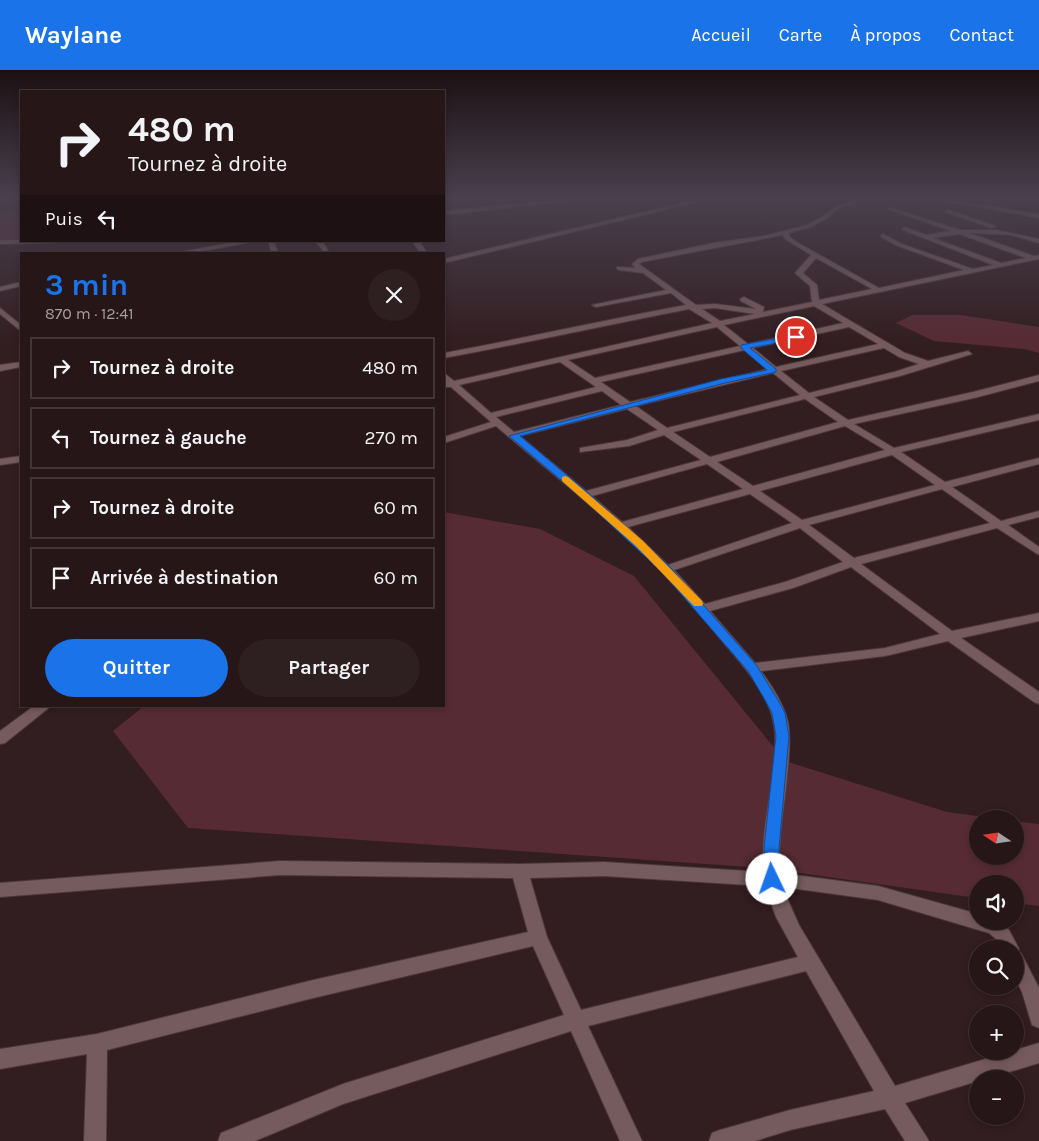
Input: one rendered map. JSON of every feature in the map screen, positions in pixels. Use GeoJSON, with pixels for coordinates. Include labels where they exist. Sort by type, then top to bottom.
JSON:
{"type":"FeatureCollection","features":[{"type":"Feature","properties":{"kind":"street"},"geometry":{"type":"LineString","coordinates":[[176,252],[177,246]]}},
{"type":"Feature","properties":{"kind":"street"},"geometry":{"type":"LineString","coordinates":[[182,252],[222,246]]}},
{"type":"Feature","properties":{"kind":"street"},"geometry":{"type":"LineString","coordinates":[[322,246],[325,250]]}},
{"type":"Feature","properties":{"kind":"street"},"geometry":{"type":"LineString","coordinates":[[445,261],[508,246]]}},
{"type":"Feature","properties":{"kind":"street"},"geometry":{"type":"LineString","coordinates":[[708,246],[634,262],[642,271],[718,324],[773,371],[808,397],[846,423],[893,451],[1039,552]]}},
{"type":"Feature","properties":{"kind":"street"},"geometry":{"type":"LineString","coordinates":[[798,246],[814,256],[852,273],[878,290]]}},
{"type":"Feature","properties":{"kind":"street"},"geometry":{"type":"LineString","coordinates":[[904,246],[974,271]]}},
{"type":"Feature","properties":{"kind":"street"},"geometry":{"type":"LineString","coordinates":[[948,246],[1000,266]]}},
{"type":"Feature","properties":{"kind":"street"},"geometry":{"type":"LineString","coordinates":[[1003,246],[1037,258]]}},
{"type":"Feature","properties":{"kind":"street"},"geometry":{"type":"LineString","coordinates":[[814,256],[799,273],[813,285],[816,304]]}},
{"type":"Feature","properties":{"kind":"street"},"geometry":{"type":"LineString","coordinates":[[447,382],[768,313],[1037,258]]}},
{"type":"Feature","properties":{"kind":"street"},"geometry":{"type":"LineString","coordinates":[[619,268],[642,271]]}},
{"type":"Feature","properties":{"kind":"street"},"geometry":{"type":"LineString","coordinates":[[0,289],[20,284]]}},
{"type":"Feature","properties":{"kind":"street"},"geometry":{"type":"LineString","coordinates":[[596,305],[671,292]]}},
{"type":"Feature","properties":{"kind":"street"},"geometry":{"type":"LineString","coordinates":[[744,299],[768,313]]}},
{"type":"Feature","properties":{"kind":"street"},"geometry":{"type":"LineString","coordinates":[[816,304],[902,355],[927,364]]}},
{"type":"Feature","properties":{"kind":"street"},"geometry":{"type":"LineString","coordinates":[[445,355],[520,342],[574,329],[692,306],[715,306],[768,313]]}},
{"type":"Feature","properties":{"kind":"street"},"geometry":{"type":"LineString","coordinates":[[1,312],[18,322]]}},
{"type":"Feature","properties":{"kind":"street"},"geometry":{"type":"LineString","coordinates":[[445,440],[494,419],[599,385],[744,347],[851,324]]}},
{"type":"Feature","properties":{"kind":"street"},"geometry":{"type":"LineString","coordinates":[[514,436],[724,381],[887,345]]}},
{"type":"Feature","properties":{"kind":"street"},"geometry":{"type":"LineString","coordinates":[[584,450],[630,443],[666,431],[808,397],[968,354]]}},
{"type":"Feature","properties":{"kind":"street"},"geometry":{"type":"LineString","coordinates":[[561,359],[802,525],[854,562],[950,636],[1039,699]]}},
{"type":"Feature","properties":{"kind":"street"},"geometry":{"type":"LineString","coordinates":[[0,368],[20,365]]}},
{"type":"Feature","properties":{"kind":"street"},"geometry":{"type":"LineString","coordinates":[[584,494],[846,423],[974,396],[1039,378]]}},
{"type":"Feature","properties":{"kind":"street"},"geometry":{"type":"LineString","coordinates":[[447,382],[584,494],[666,569],[752,668],[778,713],[783,736],[771,848],[772,879],[794,934],[889,1098],[918,1141]]}},
{"type":"Feature","properties":{"kind":"street"},"geometry":{"type":"LineString","coordinates":[[620,526],[930,441],[1039,417]]}},
{"type":"Feature","properties":{"kind":"street"},"geometry":{"type":"LineString","coordinates":[[0,462],[20,459]]}},
{"type":"Feature","properties":{"kind":"street"},"geometry":{"type":"LineString","coordinates":[[666,569],[841,511],[1039,461]]}},
{"type":"Feature","properties":{"kind":"street"},"geometry":{"type":"LineString","coordinates":[[702,609],[789,585],[854,562],[1039,514]]}},
{"type":"Feature","properties":{"kind":"street"},"geometry":{"type":"LineString","coordinates":[[752,668],[872,654],[1039,618]]}},
{"type":"Feature","properties":{"kind":"street"},"geometry":{"type":"LineString","coordinates":[[0,739],[43,707]]}},
{"type":"Feature","properties":{"kind":"street"},"geometry":{"type":"LineString","coordinates":[[0,890],[280,868],[520,871],[604,868],[772,879],[878,893],[995,927],[1006,940]]}},
{"type":"Feature","properties":{"kind":"street"},"geometry":{"type":"LineString","coordinates":[[520,871],[538,937],[631,1141]]}},
{"type":"Feature","properties":{"kind":"street"},"geometry":{"type":"LineString","coordinates":[[0,1059],[97,1043],[309,990],[538,937]]}},
{"type":"Feature","properties":{"kind":"street"},"geometry":{"type":"LineString","coordinates":[[229,1141],[343,1094],[576,1020],[810,962]]}},
{"type":"Feature","properties":{"kind":"street"},"geometry":{"type":"LineString","coordinates":[[1024,977],[1031,991],[1039,1019]]}},
{"type":"Feature","properties":{"kind":"street"},"geometry":{"type":"LineString","coordinates":[[95,1141],[97,1043]]}},
{"type":"Feature","properties":{"kind":"street"},"geometry":{"type":"LineString","coordinates":[[720,1141],[790,1120],[889,1098],[1039,1053]]}},
{"type":"Feature","properties":{"kind":"shaded area"},"geometry":{"type":"Polygon","coordinates":[[[912,315],[961,315],[1039,327],[1039,353],[1024,349],[934,341],[896,323],[912,315]]]}},
{"type":"Feature","properties":{"kind":"shaded area"},"geometry":{"type":"Polygon","coordinates":[[[445,512],[540,529],[634,576],[785,761],[947,812],[969,815],[969,865],[1024,865],[1024,822],[1039,824],[1039,906],[1024,904],[1024,875],[969,875],[969,897],[765,868],[188,828],[113,731],[143,707],[445,707],[445,512]]]}},
{"type":"Feature","properties":{"kind":"slow traffic"},"geometry":{"type":"LineString","coordinates":[[565,479],[640,544],[698,604]]}},
{"type":"Feature","properties":{"kind":"route"},"geometry":{"type":"LineString","coordinates":[[772,879],[771,848],[783,736],[778,713],[772,700],[752,668],[666,569],[584,494],[514,436],[724,381],[773,371],[744,347],[796,337]]}}]}
